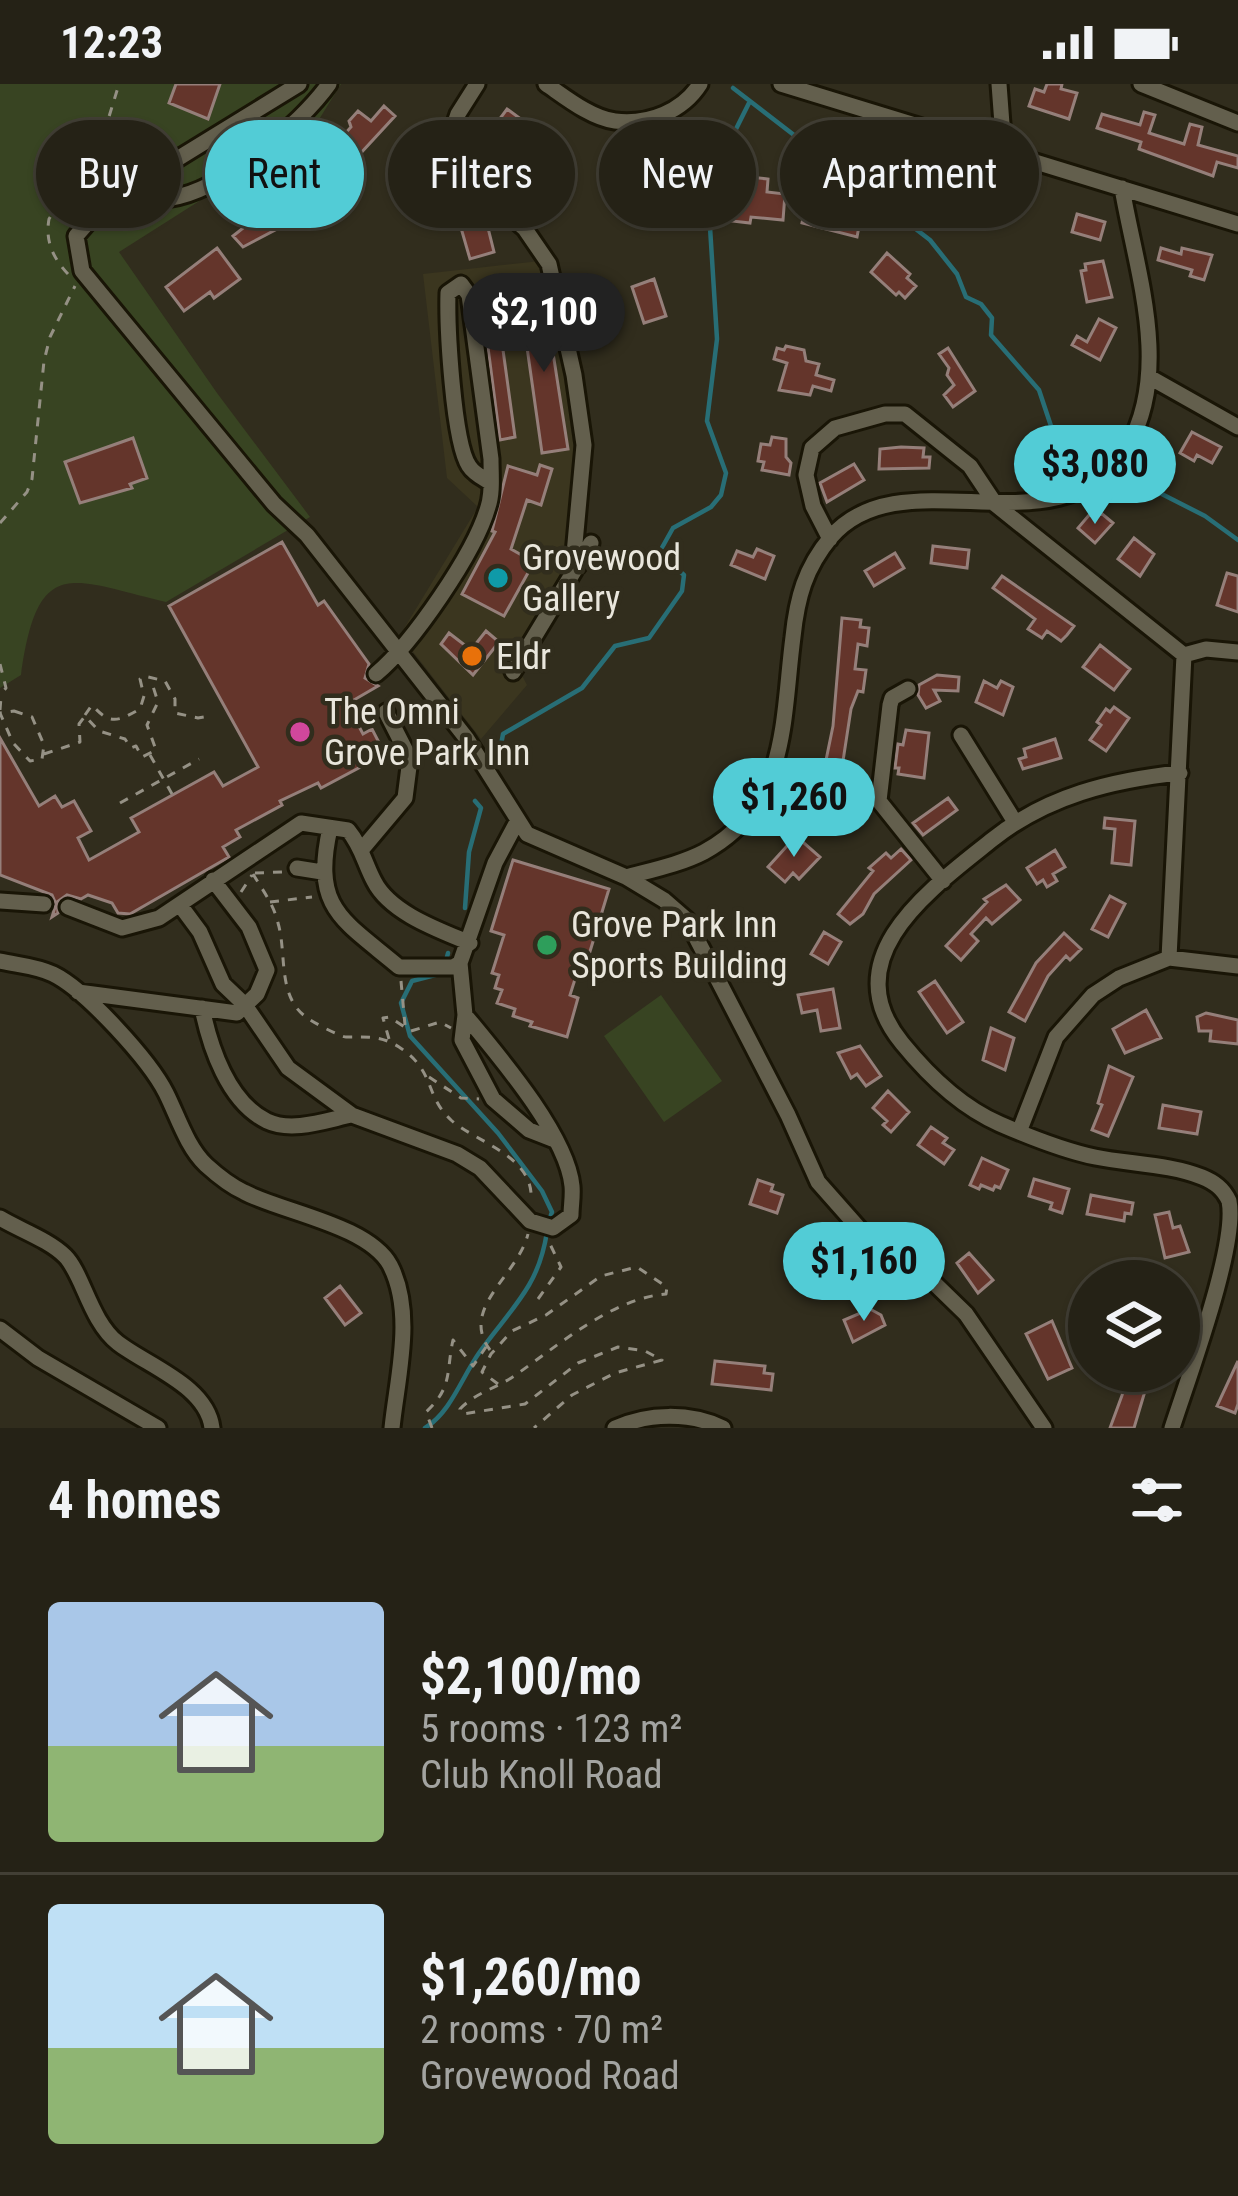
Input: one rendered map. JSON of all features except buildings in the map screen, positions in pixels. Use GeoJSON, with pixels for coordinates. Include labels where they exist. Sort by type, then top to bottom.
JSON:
{"type":"FeatureCollection","features":[{"type":"Feature","properties":{"kind":"street"},"geometry":{"type":"LineString","coordinates":[[181,157],[299,84]]}},
{"type":"Feature","properties":{"kind":"street"},"geometry":{"type":"LineString","coordinates":[[181,194],[205,186],[289,132],[329,84]]}},
{"type":"Feature","properties":{"kind":"street"},"geometry":{"type":"LineString","coordinates":[[477,84],[458,114],[430,197],[436,206],[477,197],[497,205],[525,229],[549,264],[584,445],[574,554],[578,566]]}},
{"type":"Feature","properties":{"kind":"street"},"geometry":{"type":"LineString","coordinates":[[546,84],[574,104],[614,121],[660,116],[687,105],[700,84]]}},
{"type":"Feature","properties":{"kind":"street"},"geometry":{"type":"LineString","coordinates":[[781,84],[901,120]]}},
{"type":"Feature","properties":{"kind":"street"},"geometry":{"type":"LineString","coordinates":[[999,84],[1002,120]]}},
{"type":"Feature","properties":{"kind":"street"},"geometry":{"type":"LineString","coordinates":[[1141,84],[1238,123]]}},
{"type":"Feature","properties":{"kind":"street"},"geometry":{"type":"LineString","coordinates":[[1039,162],[1238,224]]}},
{"type":"Feature","properties":{"kind":"street"},"geometry":{"type":"LineString","coordinates":[[626,877],[702,854],[740,829],[757,808],[778,757],[797,597],[809,568],[846,521],[873,506],[913,501],[996,505],[1042,501],[1106,474],[1120,460],[1140,422],[1151,378],[1122,188]]}},
{"type":"Feature","properties":{"kind":"street"},"geometry":{"type":"LineString","coordinates":[[81,228],[76,236],[82,271],[274,504],[307,535],[467,739],[527,834],[626,877],[687,920],[818,1182],[871,1242],[929,1278],[966,1314],[1044,1428]]}},
{"type":"Feature","properties":{"kind":"street"},"geometry":{"type":"LineString","coordinates":[[376,674],[399,655],[476,536],[488,507],[491,483],[469,295],[461,284],[448,293],[456,405],[466,462],[491,483]]}},
{"type":"Feature","properties":{"kind":"street"},"geometry":{"type":"LineString","coordinates":[[1151,378],[1238,428]]}},
{"type":"Feature","properties":{"kind":"street"},"geometry":{"type":"LineString","coordinates":[[830,539],[813,506],[806,475],[812,448],[835,428],[885,414],[905,414],[970,466],[996,505],[1184,655]]}},
{"type":"Feature","properties":{"kind":"street"},"geometry":{"type":"LineString","coordinates":[[513,672],[591,543]]}},
{"type":"Feature","properties":{"kind":"street"},"geometry":{"type":"LineString","coordinates":[[1184,655],[1206,649],[1238,652]]}},
{"type":"Feature","properties":{"kind":"street"},"geometry":{"type":"LineString","coordinates":[[1169,958],[1184,655]]}},
{"type":"Feature","properties":{"kind":"street"},"geometry":{"type":"LineString","coordinates":[[908,689],[892,698],[890,705],[879,802],[943,880]]}},
{"type":"Feature","properties":{"kind":"street"},"geometry":{"type":"LineString","coordinates":[[363,848],[405,798],[410,759],[386,712]]}},
{"type":"Feature","properties":{"kind":"street"},"geometry":{"type":"LineString","coordinates":[[961,735],[1016,822]]}},
{"type":"Feature","properties":{"kind":"street"},"geometry":{"type":"LineString","coordinates":[[1172,1428],[1230,1256],[1234,1224],[1228,1200],[1218,1185],[1197,1175],[1091,1156],[994,1122],[943,1085],[896,1036],[883,1011],[880,964],[893,931],[943,880],[1016,822],[1106,784],[1180,773]]}},
{"type":"Feature","properties":{"kind":"street"},"geometry":{"type":"LineString","coordinates":[[330,828],[322,872],[326,895],[345,922],[399,968],[450,966],[470,943],[495,863],[518,820]]}},
{"type":"Feature","properties":{"kind":"street"},"geometry":{"type":"LineString","coordinates":[[68,908],[122,928],[159,919],[301,823],[348,830],[363,848],[375,885],[432,926],[470,943]]}},
{"type":"Feature","properties":{"kind":"street"},"geometry":{"type":"LineString","coordinates":[[290,870],[322,872]]}},
{"type":"Feature","properties":{"kind":"street"},"geometry":{"type":"LineString","coordinates":[[78,992],[237,1013],[257,994],[267,970],[249,927],[212,880]]}},
{"type":"Feature","properties":{"kind":"street"},"geometry":{"type":"LineString","coordinates":[[0,901],[44,904]]}},
{"type":"Feature","properties":{"kind":"street"},"geometry":{"type":"LineString","coordinates":[[181,904],[224,984],[245,1005],[288,1068],[352,1115],[457,1154],[480,1168],[543,1228],[571,1216],[572,1184],[519,1081],[465,1016],[450,966]]}},
{"type":"Feature","properties":{"kind":"street"},"geometry":{"type":"LineString","coordinates":[[1019,1132],[1056,1037],[1072,1015],[1120,978],[1169,958],[1238,966]]}},
{"type":"Feature","properties":{"kind":"street"},"geometry":{"type":"LineString","coordinates":[[0,962],[58,976],[135,1048],[164,1088],[203,1163],[243,1192],[339,1227],[388,1260],[397,1284],[402,1336],[392,1428]]}},
{"type":"Feature","properties":{"kind":"street"},"geometry":{"type":"LineString","coordinates":[[202,1008],[210,1047],[244,1103],[269,1122],[301,1126],[352,1115]]}},
{"type":"Feature","properties":{"kind":"street"},"geometry":{"type":"LineString","coordinates":[[465,1016],[462,1040],[493,1099],[529,1130],[552,1139]]}},
{"type":"Feature","properties":{"kind":"street"},"geometry":{"type":"LineString","coordinates":[[0,1218],[67,1257],[86,1300],[113,1340],[193,1393],[211,1417],[212,1428]]}},
{"type":"Feature","properties":{"kind":"street"},"geometry":{"type":"LineString","coordinates":[[0,1328],[38,1358],[158,1428]]}},
{"type":"Feature","properties":{"kind":"street"},"geometry":{"type":"LineString","coordinates":[[615,1428],[632,1420],[664,1416],[723,1428]]}},
{"type":"Feature","properties":{"kind":"path"},"geometry":{"type":"LineString","coordinates":[[0,523],[27,492],[32,479],[44,361],[75,287],[75,280],[51,249],[49,219],[108,120],[119,84]]}},
{"type":"Feature","properties":{"kind":"path"},"geometry":{"type":"LineString","coordinates":[[0,664],[6,688],[0,695],[2,724],[23,757],[37,761],[80,742],[80,719],[87,707],[92,705],[107,721],[140,709],[141,677],[165,681],[175,699],[176,713],[210,716]]}},
{"type":"Feature","properties":{"kind":"path"},"geometry":{"type":"LineString","coordinates":[[85,716],[98,731],[125,739],[131,748],[136,746],[142,757],[156,750],[147,725],[158,702],[152,680]]}},
{"type":"Feature","properties":{"kind":"path"},"geometry":{"type":"LineString","coordinates":[[0,712],[32,717],[44,754]]}},
{"type":"Feature","properties":{"kind":"path"},"geometry":{"type":"LineString","coordinates":[[150,753],[172,794]]}},
{"type":"Feature","properties":{"kind":"path"},"geometry":{"type":"LineString","coordinates":[[119,802],[200,759]]}},
{"type":"Feature","properties":{"kind":"path"},"geometry":{"type":"LineString","coordinates":[[231,908],[254,874],[290,870]]}},
{"type":"Feature","properties":{"kind":"path"},"geometry":{"type":"LineString","coordinates":[[254,874],[285,950],[286,991],[304,1017],[340,1037],[367,1035],[389,1041],[416,1060],[429,1077],[442,1111],[522,1171],[561,1268],[538,1299]]}},
{"type":"Feature","properties":{"kind":"path"},"geometry":{"type":"LineString","coordinates":[[269,902],[326,895]]}},
{"type":"Feature","properties":{"kind":"path"},"geometry":{"type":"LineString","coordinates":[[404,998],[406,1025]]}},
{"type":"Feature","properties":{"kind":"path"},"geometry":{"type":"LineString","coordinates":[[389,1041],[383,1018],[406,1025],[440,1022]]}},
{"type":"Feature","properties":{"kind":"path"},"geometry":{"type":"LineString","coordinates":[[429,1077],[463,1099]]}},
{"type":"Feature","properties":{"kind":"path"},"geometry":{"type":"LineString","coordinates":[[491,1354],[478,1328],[482,1307],[543,1228]]}},
{"type":"Feature","properties":{"kind":"path"},"geometry":{"type":"LineString","coordinates":[[499,1384],[482,1372],[512,1331],[546,1315],[601,1276],[638,1267],[667,1287],[667,1294],[638,1297],[589,1322],[572,1339],[499,1384],[474,1396],[460,1412],[525,1404],[578,1363],[618,1347],[645,1351],[662,1360],[615,1373],[572,1394],[534,1428]]}},
{"type":"Feature","properties":{"kind":"path"},"geometry":{"type":"LineString","coordinates":[[431,1428],[426,1412],[442,1397],[450,1375],[453,1340],[472,1365],[485,1344]]}},
{"type":"Feature","properties":{"kind":"shaded area"},"geometry":{"type":"Polygon","coordinates":[[[540,261],[553,300],[574,450],[573,509],[563,569],[514,660],[527,685],[481,739],[400,635],[478,507],[447,478],[423,274],[540,261]]]}},
{"type":"Feature","properties":{"kind":"green space"},"geometry":{"type":"Polygon","coordinates":[[[0,84],[341,84],[319,120],[205,120],[205,197],[181,213],[181,120],[36,120],[36,228],[157,228],[119,252],[310,517],[166,602],[83,583],[64,584],[49,592],[37,609],[21,675],[0,688],[0,84]]]}},
{"type":"Feature","properties":{"kind":"green space"},"geometry":{"type":"Polygon","coordinates":[[[661,995],[722,1081],[664,1122],[604,1036],[661,995]]]}},
{"type":"Feature","properties":{"kind":"waterway"},"geometry":{"type":"LineString","coordinates":[[733,88],[930,240],[957,274],[966,297],[981,304],[992,318],[991,335],[1039,390],[1051,426],[1091,458],[1205,516],[1238,540]]}},
{"type":"Feature","properties":{"kind":"waterway"},"geometry":{"type":"LineString","coordinates":[[499,756],[503,734],[582,688],[615,646],[649,638],[682,591],[684,575],[659,553],[673,528],[711,507],[721,495],[726,473],[707,421],[717,339],[709,211],[733,135],[749,103]]}},
{"type":"Feature","properties":{"kind":"waterway"},"geometry":{"type":"LineString","coordinates":[[465,908],[469,852],[481,808],[475,801]]}},
{"type":"Feature","properties":{"kind":"waterway"},"geometry":{"type":"LineString","coordinates":[[445,965],[448,953]]}},
{"type":"Feature","properties":{"kind":"waterway"},"geometry":{"type":"LineString","coordinates":[[439,974],[412,981],[401,1003],[410,1036],[498,1133],[542,1191],[552,1212],[549,1221]]}},
{"type":"Feature","properties":{"kind":"waterway"},"geometry":{"type":"LineString","coordinates":[[425,1428],[449,1404],[523,1294],[538,1266],[547,1232]]}},
{"type":"Feature","properties":{"kind":"place","name":"Grovewood Gallery"},"geometry":{"type":"Point","coordinates":[498,578]}},
{"type":"Feature","properties":{"kind":"place","name":"Eldr"},"geometry":{"type":"Point","coordinates":[472,656]}},
{"type":"Feature","properties":{"kind":"place","name":"The Omni Grove Park Inn"},"geometry":{"type":"Point","coordinates":[300,732]}},
{"type":"Feature","properties":{"kind":"place","name":"Grove Park Inn Sports Building"},"geometry":{"type":"Point","coordinates":[547,945]}}]}
